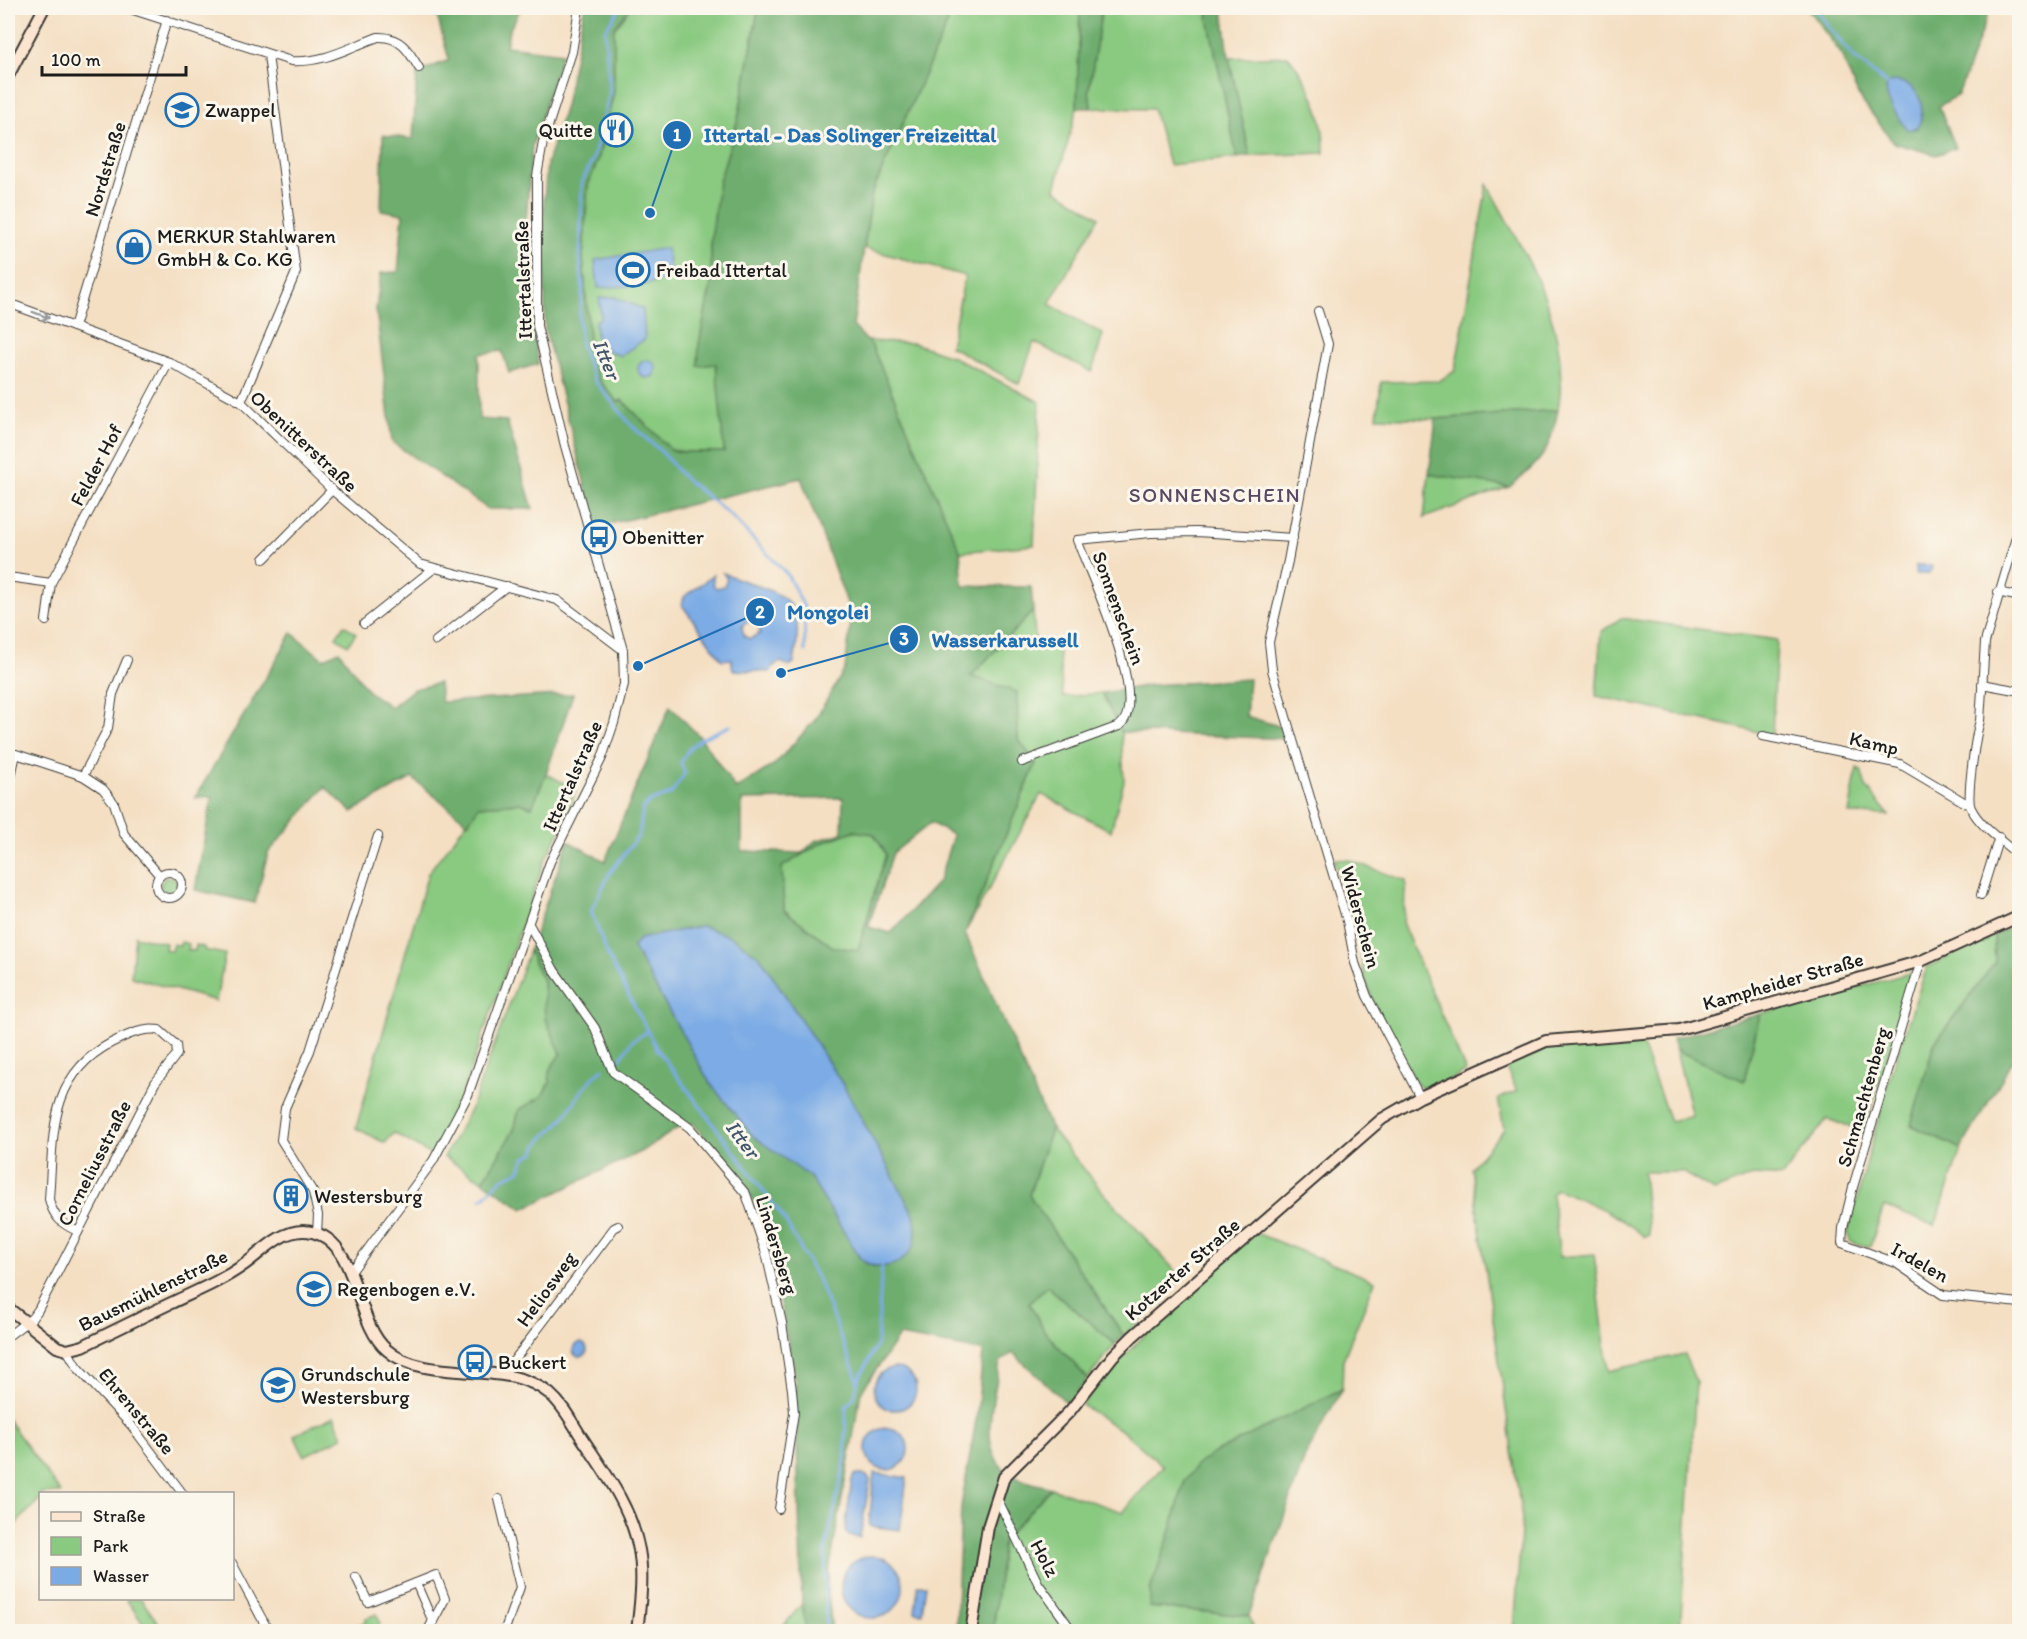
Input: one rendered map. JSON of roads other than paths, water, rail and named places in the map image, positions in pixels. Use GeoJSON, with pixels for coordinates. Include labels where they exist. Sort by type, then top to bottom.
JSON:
{"type":"FeatureCollection","features":[{"type":"Feature","properties":{"kind":"street"},"geometry":{"type":"LineString","coordinates":[[8,76],[44,8]]}},
{"type":"Feature","properties":{"kind":"street"},"geometry":{"type":"LineString","coordinates":[[127,8],[268,56],[291,61],[311,62],[326,59],[378,37],[387,36],[401,44],[419,68]]}},
{"type":"Feature","properties":{"kind":"street","name":"Ittertalstraße"},"geometry":{"type":"LineString","coordinates":[[351,1272],[433,1161],[451,1131],[468,1095],[530,926],[550,862],[602,758],[624,684],[623,650],[565,446],[537,326],[537,176],[543,142],[572,52],[579,8]]}},
{"type":"Feature","properties":{"kind":"street","name":"Nordstraße"},"geometry":{"type":"LineString","coordinates":[[74,327],[167,21]]}},
{"type":"Feature","properties":{"kind":"street"},"geometry":{"type":"LineString","coordinates":[[241,402],[296,272],[268,56]]}},
{"type":"Feature","properties":{"kind":"street","name":"Obenitterstraße"},"geometry":{"type":"LineString","coordinates":[[8,303],[169,363],[241,402],[332,490],[420,564],[557,600],[623,650]]}},
{"type":"Feature","properties":{"kind":"street"},"geometry":{"type":"LineString","coordinates":[[1293,538],[1328,344],[1318,311]]}},
{"type":"Feature","properties":{"kind":"street","name":"Felder Hof"},"geometry":{"type":"LineString","coordinates":[[46,621],[51,583],[169,363]]}},
{"type":"Feature","properties":{"kind":"street"},"geometry":{"type":"LineString","coordinates":[[264,559],[332,490]]}},
{"type":"Feature","properties":{"kind":"street"},"geometry":{"type":"LineString","coordinates":[[1969,805],[1976,733],[1980,721],[1984,642],[2019,524]]}},
{"type":"Feature","properties":{"kind":"street","name":"Sonnenschein"},"geometry":{"type":"LineString","coordinates":[[1022,762],[1119,726],[1126,715],[1129,687],[1119,647],[1077,540],[1151,533],[1197,532],[1293,538]]}},
{"type":"Feature","properties":{"kind":"street","name":"Widerschein"},"geometry":{"type":"LineString","coordinates":[[1293,538],[1269,642],[1272,670],[1347,921],[1355,963],[1367,996],[1420,1097]]}},
{"type":"Feature","properties":{"kind":"street"},"geometry":{"type":"LineString","coordinates":[[364,624],[433,569]]}},
{"type":"Feature","properties":{"kind":"street"},"geometry":{"type":"LineString","coordinates":[[8,577],[51,583]]}},
{"type":"Feature","properties":{"kind":"street"},"geometry":{"type":"LineString","coordinates":[[436,642],[507,586]]}},
{"type":"Feature","properties":{"kind":"street"},"geometry":{"type":"LineString","coordinates":[[1998,592],[2019,597]]}},
{"type":"Feature","properties":{"kind":"street"},"geometry":{"type":"LineString","coordinates":[[82,776],[108,729],[113,694],[127,660]]}},
{"type":"Feature","properties":{"kind":"street"},"geometry":{"type":"LineString","coordinates":[[1982,684],[2019,691]]}},
{"type":"Feature","properties":{"kind":"street","name":"Kamp"},"geometry":{"type":"LineString","coordinates":[[1763,736],[1900,764],[1969,805],[1976,816],[2019,857]]}},
{"type":"Feature","properties":{"kind":"street"},"geometry":{"type":"LineString","coordinates":[[8,790],[16,754],[82,776],[109,795],[124,834],[160,876]]}},
{"type":"Feature","properties":{"kind":"street"},"geometry":{"type":"LineString","coordinates":[[378,836],[310,1051],[285,1108],[281,1140],[313,1192],[318,1215],[317,1234],[335,1246],[351,1272],[369,1329],[394,1356],[415,1365],[503,1375],[528,1381],[557,1401],[628,1512],[636,1535],[641,1567],[637,1632]]}},
{"type":"Feature","properties":{"kind":"street"},"geometry":{"type":"LineString","coordinates":[[1981,895],[1999,837]]}},
{"type":"Feature","properties":{"kind":"street","name":"Kampheider Straße"},"geometry":{"type":"LineString","coordinates":[[1546,1041],[1679,1030],[1921,961],[2019,915]]}},
{"type":"Feature","properties":{"kind":"street","name":"Lindersberg"},"geometry":{"type":"LineString","coordinates":[[530,926],[554,970],[594,1028],[613,1072],[690,1128],[746,1194],[766,1253],[782,1323],[792,1390],[794,1413],[779,1509]]}},
{"type":"Feature","properties":{"kind":"street","name":"Schmachtenberg"},"geometry":{"type":"LineString","coordinates":[[1842,1243],[1843,1227],[1853,1187],[1921,961]]}},
{"type":"Feature","properties":{"kind":"street","name":"Corneliusstraße"},"geometry":{"type":"LineString","coordinates":[[8,1336],[38,1310],[154,1083],[177,1054],[176,1045],[165,1034],[150,1029],[118,1039],[95,1052],[78,1066],[63,1092],[57,1112],[49,1199],[52,1212],[60,1221],[77,1232]]}},
{"type":"Feature","properties":{"kind":"street","name":"Kotzerter Straße"},"geometry":{"type":"LineString","coordinates":[[971,1632],[988,1527],[996,1496],[1006,1473],[1070,1411],[1113,1356],[1382,1119],[1420,1097],[1546,1041]]}},
{"type":"Feature","properties":{"kind":"street","name":"Heliosweg"},"geometry":{"type":"LineString","coordinates":[[503,1375],[583,1266],[618,1226]]}},
{"type":"Feature","properties":{"kind":"street","name":"Bausmühlenstraße"},"geometry":{"type":"LineString","coordinates":[[67,1350],[83,1346],[219,1280],[286,1235],[304,1231],[317,1234]]}},
{"type":"Feature","properties":{"kind":"street","name":"Irdelen"},"geometry":{"type":"LineString","coordinates":[[1842,1243],[1896,1263],[1943,1295],[2019,1303]]}},
{"type":"Feature","properties":{"kind":"street"},"geometry":{"type":"LineString","coordinates":[[8,1308],[24,1324],[51,1344],[67,1350]]}},
{"type":"Feature","properties":{"kind":"street","name":"Ehrenstraße"},"geometry":{"type":"LineString","coordinates":[[67,1350],[77,1367],[131,1425],[181,1492]]}},
{"type":"Feature","properties":{"kind":"street","name":"Holz"},"geometry":{"type":"LineString","coordinates":[[996,1496],[1038,1583],[1073,1632]]}},
{"type":"Feature","properties":{"kind":"street"},"geometry":{"type":"LineString","coordinates":[[499,1499],[520,1587],[504,1632]]}},
{"type":"Feature","properties":{"kind":"street"},"geometry":{"type":"LineString","coordinates":[[234,1567],[269,1632]]}},
{"type":"Feature","properties":{"kind":"street"},"geometry":{"type":"LineString","coordinates":[[356,1577],[368,1602],[436,1575],[445,1599],[427,1632]]}},
{"type":"Feature","properties":{"kind":"street"},"geometry":{"type":"LineString","coordinates":[[416,1583],[433,1622]]}},
{"type":"Feature","properties":{"kind":"water"},"geometry":{"type":"Polygon","coordinates":[[[1894,81],[1910,86],[1919,97],[1922,112],[1918,128],[1908,130],[1890,103],[1887,97],[1887,84],[1894,81]]]}},
{"type":"Feature","properties":{"kind":"water","name":"Freibad Ittertal"},"geometry":{"type":"Polygon","coordinates":[[[667,248],[671,279],[642,285],[598,288],[595,260],[667,248]]]}},
{"type":"Feature","properties":{"kind":"water"},"geometry":{"type":"Polygon","coordinates":[[[614,297],[643,309],[645,339],[620,356],[597,345],[595,322],[601,317],[599,298],[614,297]]]}},
{"type":"Feature","properties":{"kind":"water"},"geometry":{"type":"Polygon","coordinates":[[[647,360],[653,363],[656,369],[653,375],[647,378],[641,375],[638,369],[641,363],[647,360]]]}},
{"type":"Feature","properties":{"kind":"water"},"geometry":{"type":"Polygon","coordinates":[[[1916,565],[1930,565],[1933,568],[1929,573],[1916,574],[1916,565]]]}},
{"type":"Feature","properties":{"kind":"water"},"geometry":{"type":"Polygon","coordinates":[[[723,573],[775,593],[786,600],[793,609],[797,622],[794,663],[789,666],[781,662],[774,665],[770,672],[733,670],[731,659],[722,660],[682,605],[684,597],[713,575],[713,585],[717,588],[724,586],[727,579],[723,573]],[[754,621],[746,622],[742,627],[744,636],[750,639],[760,633],[759,625],[754,621]]]}},
{"type":"Feature","properties":{"kind":"water"},"geometry":{"type":"Polygon","coordinates":[[[702,926],[732,937],[761,958],[843,1085],[914,1215],[916,1237],[914,1244],[910,1252],[898,1262],[874,1266],[860,1258],[810,1177],[753,1136],[710,1083],[633,947],[639,939],[702,926]]]}},
{"type":"Feature","properties":{"kind":"water"},"geometry":{"type":"Polygon","coordinates":[[[577,1343],[583,1343],[587,1350],[583,1357],[577,1357],[573,1353],[573,1347],[577,1343]]]}},
{"type":"Feature","properties":{"kind":"water"},"geometry":{"type":"Polygon","coordinates":[[[895,1368],[910,1374],[916,1389],[910,1404],[895,1410],[880,1404],[874,1389],[880,1374],[895,1368]]]}},
{"type":"Feature","properties":{"kind":"water"},"geometry":{"type":"Polygon","coordinates":[[[887,1428],[902,1434],[908,1449],[902,1464],[887,1470],[872,1464],[866,1449],[872,1434],[887,1428]]]}},
{"type":"Feature","properties":{"kind":"water"},"geometry":{"type":"Polygon","coordinates":[[[874,1473],[907,1478],[900,1530],[869,1526],[874,1473]]]}},
{"type":"Feature","properties":{"kind":"water"},"geometry":{"type":"Polygon","coordinates":[[[856,1474],[867,1476],[870,1480],[860,1537],[849,1536],[845,1531],[852,1479],[856,1474]]]}},
{"type":"Feature","properties":{"kind":"water"},"geometry":{"type":"Polygon","coordinates":[[[872,1556],[884,1558],[894,1565],[901,1575],[903,1587],[901,1599],[894,1609],[884,1616],[872,1618],[860,1616],[850,1609],[843,1599],[841,1587],[843,1575],[850,1565],[860,1558],[872,1556]]]}},
{"type":"Feature","properties":{"kind":"water"},"geometry":{"type":"Polygon","coordinates":[[[918,1585],[926,1585],[922,1613],[915,1612],[918,1585]]]}},
{"type":"Feature","properties":{"kind":"waterway","name":"Itter"},"geometry":{"type":"LineString","coordinates":[[620,8],[605,30],[610,93],[593,160],[582,182],[580,260],[583,288],[579,318],[581,346],[595,381],[632,426],[662,452],[683,477],[729,514],[787,574],[804,607],[805,651]]}},
{"type":"Feature","properties":{"kind":"waterway"},"geometry":{"type":"LineString","coordinates":[[1814,8],[1853,57],[1887,84]]}},
{"type":"Feature","properties":{"kind":"waterway","name":"Itter"},"geometry":{"type":"LineString","coordinates":[[730,726],[695,744],[681,763],[685,773],[671,794],[651,801],[643,808],[639,835],[609,874],[591,911],[608,956],[657,1049],[783,1217],[819,1282],[858,1381],[854,1398],[846,1406],[845,1461],[825,1552],[826,1632]]}},
{"type":"Feature","properties":{"kind":"waterway"},"geometry":{"type":"LineString","coordinates":[[620,1059],[633,1040],[647,1032]]}},
{"type":"Feature","properties":{"kind":"waterway"},"geometry":{"type":"LineString","coordinates":[[482,1199],[502,1179],[519,1171],[525,1158],[535,1152],[539,1143],[562,1120],[585,1087],[603,1069]]}},
{"type":"Feature","properties":{"kind":"waterway"},"geometry":{"type":"LineString","coordinates":[[858,1381],[877,1344],[882,1264]]}},
{"type":"Feature","properties":{"kind":"place","name":"Zwappel"},"geometry":{"type":"Point","coordinates":[182,110]}},
{"type":"Feature","properties":{"kind":"place","name":"Quitte"},"geometry":{"type":"Point","coordinates":[616,130]}},
{"type":"Feature","properties":{"kind":"place","name":"Ittertal - Das Solinger Freizeittal"},"geometry":{"type":"Point","coordinates":[650,213]}},
{"type":"Feature","properties":{"kind":"place","name":"MERKUR Stahlwaren GmbH & Co. KG"},"geometry":{"type":"Point","coordinates":[134,247]}},
{"type":"Feature","properties":{"kind":"place","name":"Freibad Ittertal"},"geometry":{"type":"Point","coordinates":[633,270]}},
{"type":"Feature","properties":{"kind":"place","name":"Obenitter"},"geometry":{"type":"Point","coordinates":[599,537]}},
{"type":"Feature","properties":{"kind":"place","name":"Mongolei"},"geometry":{"type":"Point","coordinates":[638,666]}},
{"type":"Feature","properties":{"kind":"place","name":"Wasserkarussell"},"geometry":{"type":"Point","coordinates":[781,673]}},
{"type":"Feature","properties":{"kind":"place","name":"Westersburg"},"geometry":{"type":"Point","coordinates":[291,1196]}},
{"type":"Feature","properties":{"kind":"place","name":"Regenbogen e.V."},"geometry":{"type":"Point","coordinates":[314,1289]}},
{"type":"Feature","properties":{"kind":"place","name":"Buckert"},"geometry":{"type":"Point","coordinates":[475,1362]}},
{"type":"Feature","properties":{"kind":"place","name":"Grundschule Westersburg"},"geometry":{"type":"Point","coordinates":[278,1385]}},
{"type":"Feature","properties":{"kind":"district","name":"SONNENSCHEIN"},"geometry":{"type":"Point","coordinates":[1215,494]}}]}
